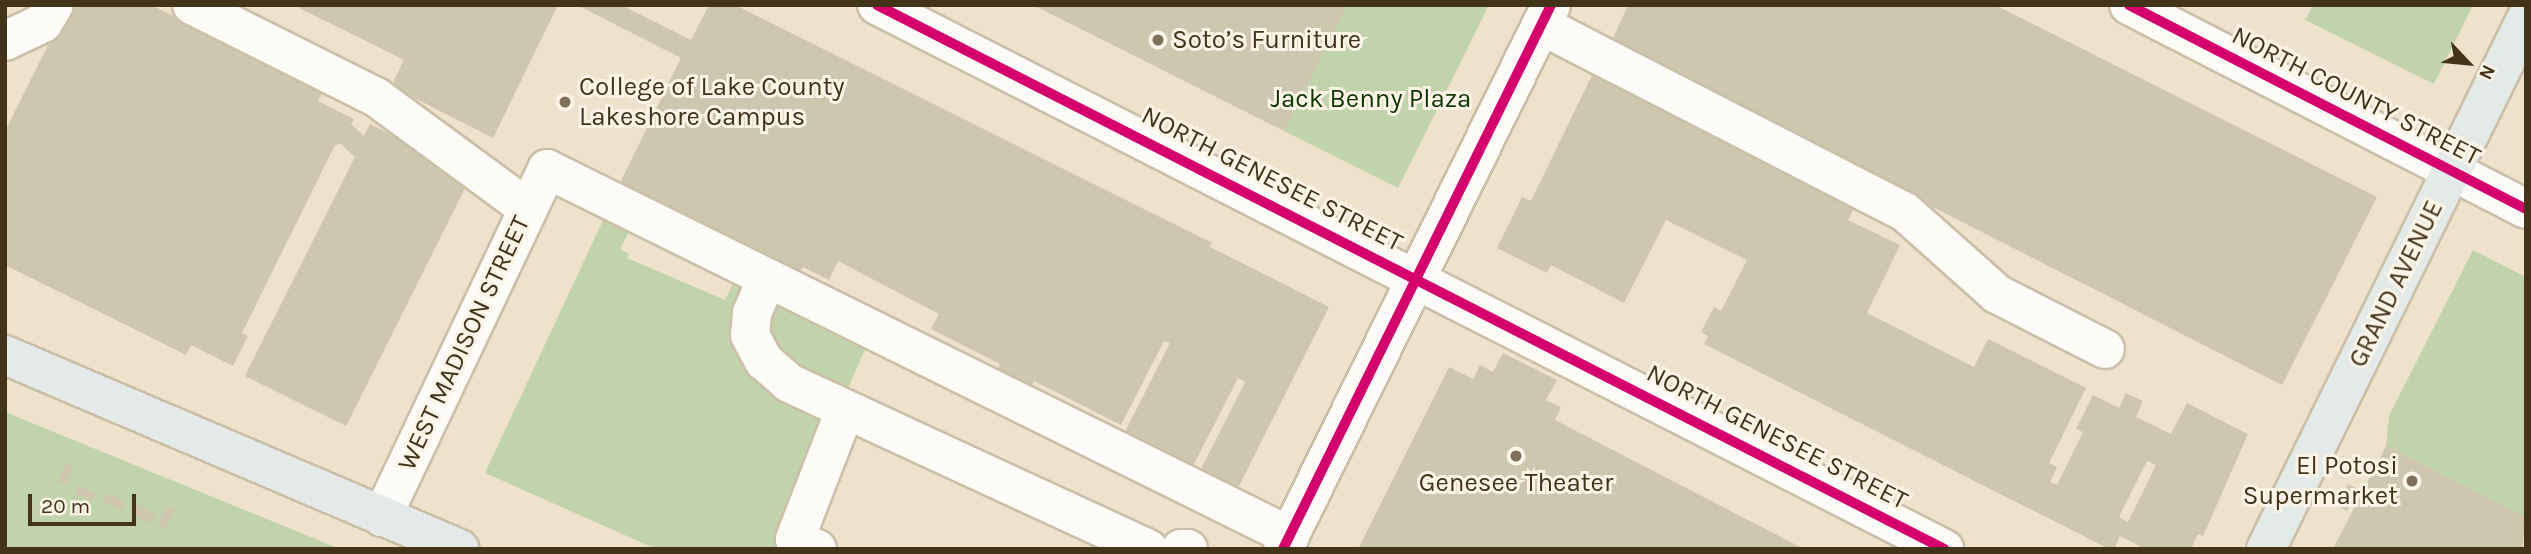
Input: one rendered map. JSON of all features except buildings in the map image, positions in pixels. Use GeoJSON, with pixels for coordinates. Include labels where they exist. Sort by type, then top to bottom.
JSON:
{"type":"FeatureCollection","features":[{"type":"Feature","properties":{"kind":"main road","name":"GRAND AVENUE"},"geometry":{"type":"LineString","coordinates":[[2266,549],[2526,19]]}},
{"type":"Feature","properties":{"kind":"main road"},"geometry":{"type":"LineString","coordinates":[[5,355],[459,549]]}},
{"type":"Feature","properties":{"kind":"street"},"geometry":{"type":"LineString","coordinates":[[5,41],[43,23],[54,5]]}},
{"type":"Feature","properties":{"kind":"street"},"geometry":{"type":"LineString","coordinates":[[192,5],[376,97],[527,208]]}},
{"type":"Feature","properties":{"kind":"street","name":"NORTH GENESEE STREET"},"geometry":{"type":"LineString","coordinates":[[877,5],[1944,549]]}},
{"type":"Feature","properties":{"kind":"street","name":"NORTH COUNTY STREET"},"geometry":{"type":"LineString","coordinates":[[2129,5],[2526,209]]}},
{"type":"Feature","properties":{"kind":"street"},"geometry":{"type":"LineString","coordinates":[[1148,549],[789,383],[764,361],[750,335],[752,313],[767,278],[1286,542],[1545,11],[1905,212],[1997,294],[2105,349]]}},
{"type":"Feature","properties":{"kind":"street","name":"WEST MADISON STREET"},"geometry":{"type":"LineString","coordinates":[[382,517],[547,169],[767,278]]}},
{"type":"Feature","properties":{"kind":"street"},"geometry":{"type":"LineString","coordinates":[[817,549],[795,539],[845,410]]}},
{"type":"Feature","properties":{"kind":"street"},"geometry":{"type":"LineString","coordinates":[[1181,549],[1188,549]]}},
{"type":"Feature","properties":{"kind":"green space","name":"Jack Benny Plaza"},"geometry":{"type":"Polygon","coordinates":[[[1347,5],[1489,5],[1398,188],[1284,131],[1347,5]]]}},
{"type":"Feature","properties":{"kind":"green space"},"geometry":{"type":"Polygon","coordinates":[[[2313,5],[2473,5],[2434,84],[2305,20],[2313,5]]]}},
{"type":"Feature","properties":{"kind":"green space"},"geometry":{"type":"Polygon","coordinates":[[[605,216],[631,228],[620,249],[629,254],[627,258],[725,300],[740,269],[867,345],[777,549],[656,549],[485,473],[605,216]]]}},
{"type":"Feature","properties":{"kind":"green space"},"geometry":{"type":"Polygon","coordinates":[[[2473,250],[2526,277],[2526,517],[2386,446],[2389,416],[2473,250]]]}},
{"type":"Feature","properties":{"kind":"green space"},"geometry":{"type":"Polygon","coordinates":[[[5,412],[340,549],[5,549],[5,412]]]}},
{"type":"Feature","properties":{"kind":"cycle path"},"geometry":{"type":"LineString","coordinates":[[877,5],[1944,549]]}},
{"type":"Feature","properties":{"kind":"cycle path"},"geometry":{"type":"LineString","coordinates":[[1283,549],[1551,5]]}},
{"type":"Feature","properties":{"kind":"cycle path"},"geometry":{"type":"LineString","coordinates":[[2129,5],[2526,209]]}},
{"type":"Feature","properties":{"kind":"place","name":"Soto’s Furniture"},"geometry":{"type":"Point","coordinates":[1158,40]}},
{"type":"Feature","properties":{"kind":"place","name":"College of Lake County Lakeshore Campus"},"geometry":{"type":"Point","coordinates":[565,102]}},
{"type":"Feature","properties":{"kind":"place","name":"Genesee Theater"},"geometry":{"type":"Point","coordinates":[1516,456]}},
{"type":"Feature","properties":{"kind":"place","name":"El Potosi Supermarket"},"geometry":{"type":"Point","coordinates":[2412,481]}}]}
